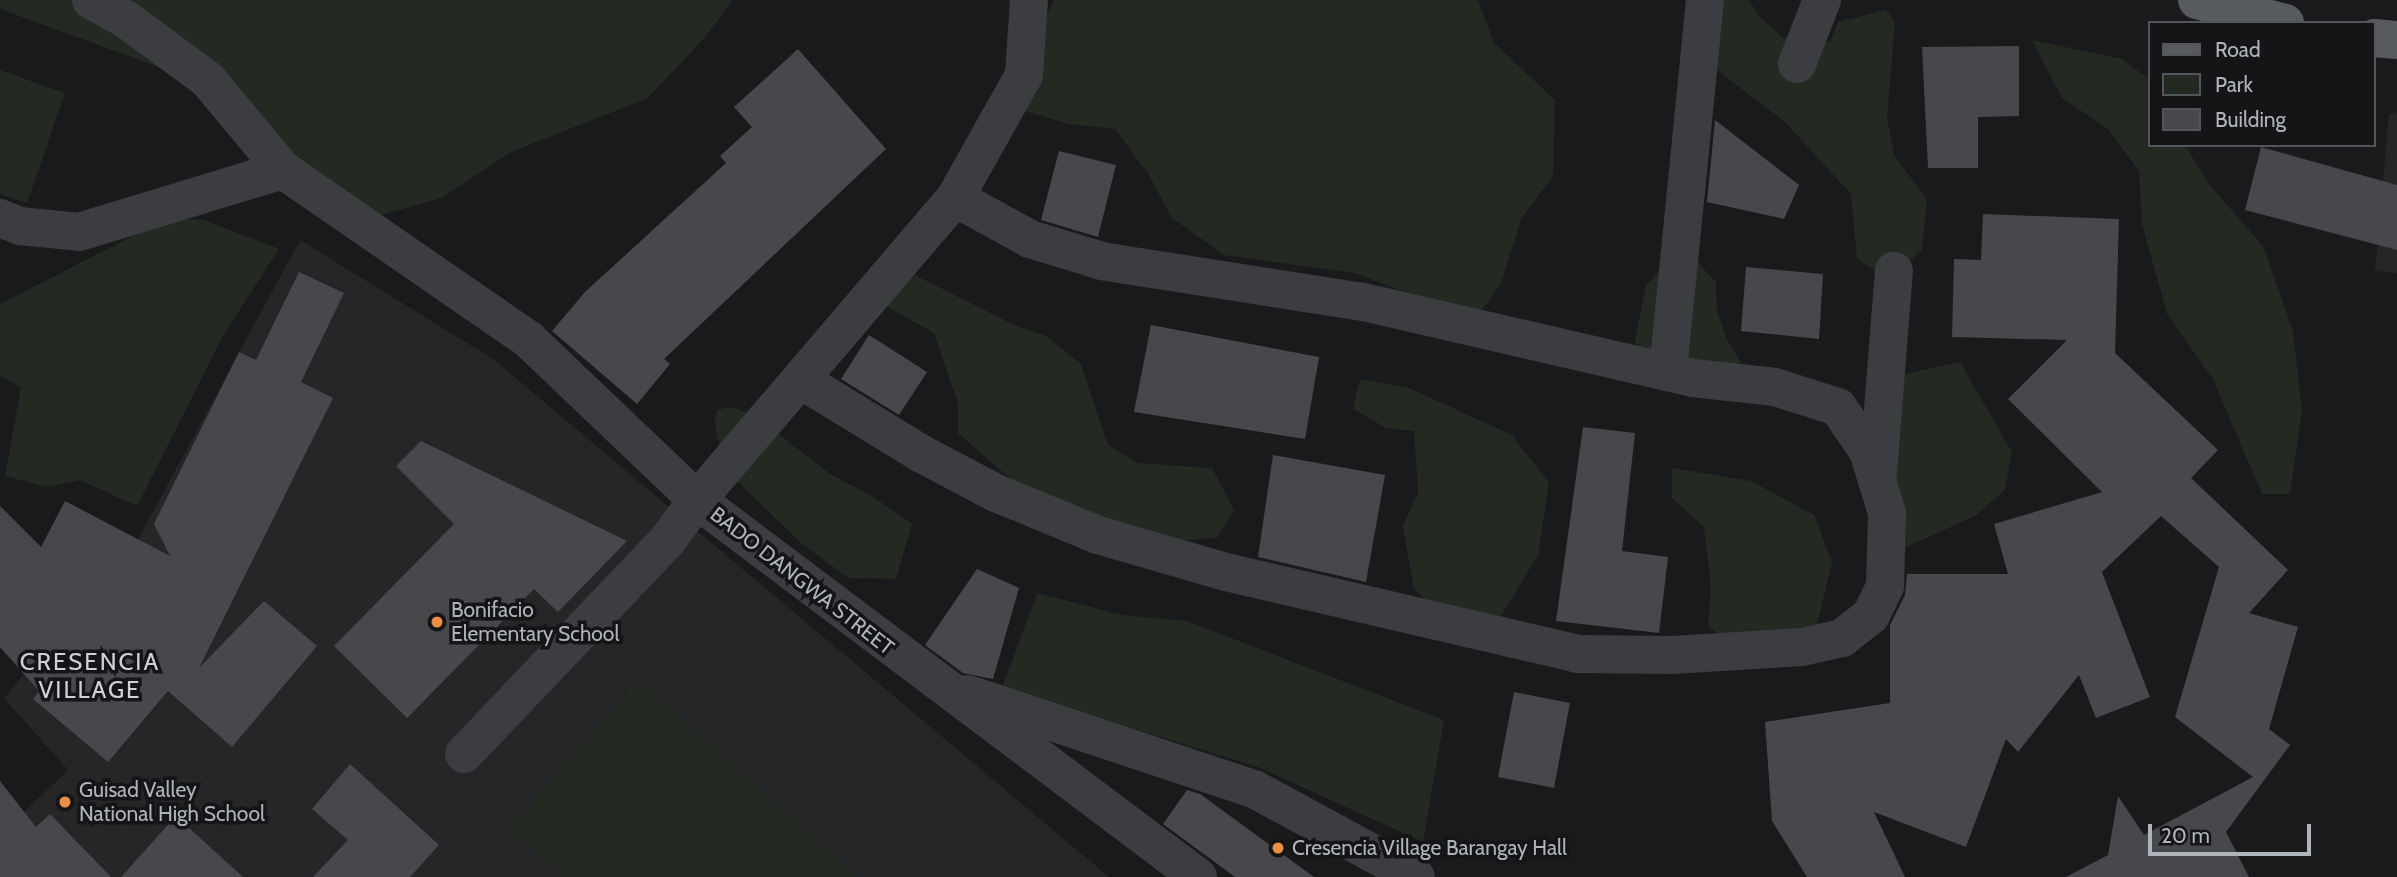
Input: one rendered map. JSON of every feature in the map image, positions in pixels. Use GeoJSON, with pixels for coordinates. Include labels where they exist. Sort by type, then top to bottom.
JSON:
{"type":"FeatureCollection","features":[{"type":"Feature","properties":{"kind":"main road"},"geometry":{"type":"LineString","coordinates":[[2197,0],[2277,21]]}},
{"type":"Feature","properties":{"kind":"main road"},"geometry":{"type":"LineString","coordinates":[[2376,38],[2397,40]]}},
{"type":"Feature","properties":{"kind":"street"},"geometry":{"type":"LineString","coordinates":[[91,0],[127,20],[208,80],[283,170],[528,339],[696,500],[667,541],[464,754]]}},
{"type":"Feature","properties":{"kind":"street","name":"BADO DANGWA STREET"},"geometry":{"type":"LineString","coordinates":[[1029,0],[1024,75],[955,198],[802,380],[696,500],[936,684],[1198,877]]}},
{"type":"Feature","properties":{"kind":"street"},"geometry":{"type":"LineString","coordinates":[[1668,371],[1705,0]]}},
{"type":"Feature","properties":{"kind":"street"},"geometry":{"type":"LineString","coordinates":[[1797,64],[1822,0]]}},
{"type":"Feature","properties":{"kind":"street"},"geometry":{"type":"LineString","coordinates":[[0,218],[20,226],[79,232],[283,170]]}},
{"type":"Feature","properties":{"kind":"street"},"geometry":{"type":"LineString","coordinates":[[802,380],[919,453],[996,493],[1098,535],[1278,585],[1577,654],[1672,655],[1802,647],[1842,638],[1871,615],[1885,586],[1887,513],[1868,451],[1839,407],[1775,387],[1738,386],[1363,302],[1102,261],[1030,239],[955,198]]}},
{"type":"Feature","properties":{"kind":"street"},"geometry":{"type":"LineString","coordinates":[[1878,478],[1894,271]]}},
{"type":"Feature","properties":{"kind":"street"},"geometry":{"type":"LineString","coordinates":[[936,684],[1254,789],[1416,877]]}},
{"type":"Feature","properties":{"kind":"shaded area"},"geometry":{"type":"Polygon","coordinates":[[[2397,112],[2397,273],[2375,271],[2389,114],[2397,112]]]}},
{"type":"Feature","properties":{"kind":"shaded area","name":"Bonifacio Elementary School"},"geometry":{"type":"Polygon","coordinates":[[[300,240],[493,359],[1109,877],[0,877],[0,835],[68,770],[4,698],[134,547],[300,240]]]}},
{"type":"Feature","properties":{"kind":"green space"},"geometry":{"type":"Polygon","coordinates":[[[0,0],[732,0],[707,35],[648,98],[511,152],[441,198],[367,219],[167,70],[0,9],[0,0]]]}},
{"type":"Feature","properties":{"kind":"green space"},"geometry":{"type":"Polygon","coordinates":[[[1054,0],[1478,0],[1494,43],[1555,100],[1553,177],[1522,217],[1501,283],[1476,319],[1355,273],[1224,255],[1171,217],[1149,175],[1115,129],[1069,124],[1007,106],[1054,0]]]}},
{"type":"Feature","properties":{"kind":"green space"},"geometry":{"type":"Polygon","coordinates":[[[1724,0],[1749,0],[1759,16],[1783,38],[1830,42],[1838,22],[1886,10],[1895,22],[1887,117],[1894,155],[1927,199],[1922,250],[1889,279],[1857,259],[1851,194],[1784,121],[1717,70],[1724,0]]]}},
{"type":"Feature","properties":{"kind":"green space"},"geometry":{"type":"Polygon","coordinates":[[[2032,40],[2122,59],[2148,78],[2148,147],[2186,147],[2208,183],[2263,246],[2293,331],[2302,410],[2290,494],[2262,494],[2213,379],[2167,314],[2142,224],[2139,171],[2108,129],[2062,98],[2032,40]]]}},
{"type":"Feature","properties":{"kind":"green space"},"geometry":{"type":"Polygon","coordinates":[[[0,70],[65,93],[27,203],[0,194],[0,70]]]}},
{"type":"Feature","properties":{"kind":"green space"},"geometry":{"type":"Polygon","coordinates":[[[168,218],[204,220],[279,249],[224,334],[137,506],[80,480],[47,487],[5,476],[21,387],[0,376],[0,304],[168,218]]]}},
{"type":"Feature","properties":{"kind":"green space"},"geometry":{"type":"Polygon","coordinates":[[[1669,262],[1697,262],[1716,282],[1717,310],[1726,338],[1757,389],[1644,368],[1635,340],[1646,285],[1669,262]]]}},
{"type":"Feature","properties":{"kind":"green space"},"geometry":{"type":"Polygon","coordinates":[[[891,263],[1016,326],[1046,336],[1081,364],[1108,445],[1138,463],[1212,468],[1234,510],[1217,538],[1135,543],[1013,481],[958,433],[958,403],[934,333],[854,288],[891,263]]]}},
{"type":"Feature","properties":{"kind":"green space"},"geometry":{"type":"Polygon","coordinates":[[[1960,362],[2012,452],[2005,490],[1975,516],[1902,549],[1877,515],[1899,375],[1960,362]]]}},
{"type":"Feature","properties":{"kind":"green space"},"geometry":{"type":"Polygon","coordinates":[[[1360,379],[1409,388],[1512,435],[1549,483],[1538,555],[1498,621],[1444,617],[1414,589],[1403,526],[1418,493],[1414,431],[1386,428],[1353,409],[1360,379]]]}},
{"type":"Feature","properties":{"kind":"green space"},"geometry":{"type":"Polygon","coordinates":[[[730,407],[756,416],[830,474],[872,496],[912,524],[896,579],[848,578],[801,543],[738,482],[717,437],[715,419],[717,410],[730,407]]]}},
{"type":"Feature","properties":{"kind":"green space"},"geometry":{"type":"Polygon","coordinates":[[[1672,468],[1751,481],[1814,515],[1832,562],[1815,633],[1741,652],[1708,626],[1711,587],[1704,527],[1672,498],[1672,468]]]}},
{"type":"Feature","properties":{"kind":"green space"},"geometry":{"type":"Polygon","coordinates":[[[1037,593],[1122,615],[1187,621],[1444,720],[1423,842],[1258,767],[1002,688],[1037,593]]]}},
{"type":"Feature","properties":{"kind":"green space"},"geometry":{"type":"Polygon","coordinates":[[[639,680],[858,877],[564,877],[508,827],[639,680]]]}},
{"type":"Feature","properties":{"kind":"building"},"geometry":{"type":"Polygon","coordinates":[[[2019,46],[2019,116],[1978,117],[1978,168],[1928,168],[1922,47],[2019,46]]]}},
{"type":"Feature","properties":{"kind":"building"},"geometry":{"type":"Polygon","coordinates":[[[798,49],[886,149],[664,359],[670,364],[637,404],[552,331],[585,292],[726,163],[720,156],[752,127],[734,107],[798,49]]]}},
{"type":"Feature","properties":{"kind":"building"},"geometry":{"type":"Polygon","coordinates":[[[1715,120],[1799,185],[1784,219],[1707,202],[1715,120]]]}},
{"type":"Feature","properties":{"kind":"building"},"geometry":{"type":"Polygon","coordinates":[[[2261,147],[2397,185],[2397,250],[2245,210],[2261,147]]]}},
{"type":"Feature","properties":{"kind":"building"},"geometry":{"type":"Polygon","coordinates":[[[1059,151],[1116,165],[1098,237],[1041,220],[1059,151]]]}},
{"type":"Feature","properties":{"kind":"building"},"geometry":{"type":"Polygon","coordinates":[[[1983,214],[2119,219],[2115,353],[2218,450],[2191,478],[2288,570],[2249,613],[2298,627],[2269,729],[2290,745],[2226,832],[2249,877],[2066,877],[2108,855],[2118,796],[2144,835],[2253,777],[2175,717],[2219,567],[2161,516],[2102,572],[2150,697],[2096,718],[2079,675],[2018,752],[2006,739],[1966,847],[1874,812],[1905,877],[1807,877],[1772,821],[1765,722],[1890,703],[1890,625],[1905,595],[1907,574],[2008,574],[1994,524],[2102,492],[2008,399],[2067,340],[1952,337],[1954,259],[1981,260],[1983,214]]]}},
{"type":"Feature","properties":{"kind":"building"},"geometry":{"type":"Polygon","coordinates":[[[1746,267],[1823,274],[1819,339],[1741,331],[1746,267]]]}},
{"type":"Feature","properties":{"kind":"building"},"geometry":{"type":"Polygon","coordinates":[[[299,272],[344,293],[301,382],[333,398],[199,668],[264,601],[317,646],[232,747],[168,691],[108,762],[33,699],[39,691],[0,647],[0,506],[41,547],[65,501],[170,556],[154,524],[239,352],[256,360],[299,272]]]}},
{"type":"Feature","properties":{"kind":"building"},"geometry":{"type":"Polygon","coordinates":[[[1151,325],[1319,357],[1305,439],[1134,412],[1151,325]]]}},
{"type":"Feature","properties":{"kind":"building"},"geometry":{"type":"Polygon","coordinates":[[[869,335],[927,372],[899,415],[841,379],[869,335]]]}},
{"type":"Feature","properties":{"kind":"building"},"geometry":{"type":"Polygon","coordinates":[[[1583,427],[1635,433],[1622,551],[1668,557],[1659,633],[1556,621],[1583,427]]]}},
{"type":"Feature","properties":{"kind":"building"},"geometry":{"type":"Polygon","coordinates":[[[421,441],[627,541],[558,612],[534,589],[407,718],[334,646],[454,524],[396,466],[421,441]]]}},
{"type":"Feature","properties":{"kind":"building"},"geometry":{"type":"Polygon","coordinates":[[[1273,455],[1385,475],[1366,582],[1258,557],[1273,455]]]}},
{"type":"Feature","properties":{"kind":"building"},"geometry":{"type":"Polygon","coordinates":[[[977,569],[1019,588],[993,679],[963,673],[925,645],[977,569]]]}},
{"type":"Feature","properties":{"kind":"building"},"geometry":{"type":"Polygon","coordinates":[[[1514,692],[1570,703],[1554,788],[1498,777],[1514,692]]]}},
{"type":"Feature","properties":{"kind":"building"},"geometry":{"type":"Polygon","coordinates":[[[350,764],[439,845],[410,877],[313,877],[348,840],[312,809],[350,764]]]}},
{"type":"Feature","properties":{"kind":"building"},"geometry":{"type":"Polygon","coordinates":[[[0,781],[36,827],[50,814],[111,877],[0,877],[0,781]]]}},
{"type":"Feature","properties":{"kind":"building"},"geometry":{"type":"Polygon","coordinates":[[[1187,790],[1200,794],[1314,877],[1235,877],[1163,824],[1187,790]]]}},
{"type":"Feature","properties":{"kind":"building"},"geometry":{"type":"Polygon","coordinates":[[[176,816],[243,877],[121,877],[176,816]]]}},
{"type":"Feature","properties":{"kind":"place","name":"Bonifacio Elementary School"},"geometry":{"type":"Point","coordinates":[437,622]}},
{"type":"Feature","properties":{"kind":"place","name":"Guisad Valley National High School"},"geometry":{"type":"Point","coordinates":[65,802]}},
{"type":"Feature","properties":{"kind":"place","name":"Cresencia Village Barangay Hall"},"geometry":{"type":"Point","coordinates":[1278,848]}},
{"type":"Feature","properties":{"kind":"district","name":"CRESENCIA VILLAGE"},"geometry":{"type":"Point","coordinates":[90,676]}}]}
